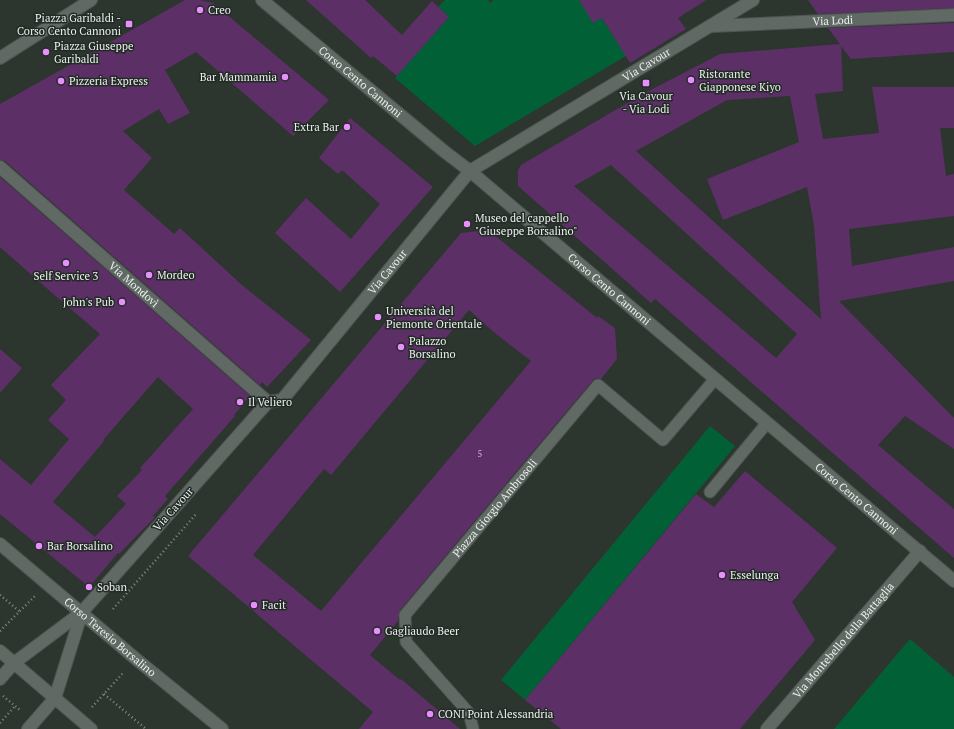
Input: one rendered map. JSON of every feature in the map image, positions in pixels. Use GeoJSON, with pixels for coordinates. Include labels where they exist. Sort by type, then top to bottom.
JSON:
{"type":"FeatureCollection","features":[{"type":"Feature","properties":{"kind":"street"},"geometry":{"type":"LineString","coordinates":[[0,58],[91,0]]}},
{"type":"Feature","properties":{"kind":"street","name":"Corso Cento Cannoni"},"geometry":{"type":"LineString","coordinates":[[262,0],[470,171],[954,581]]}},
{"type":"Feature","properties":{"kind":"street","name":"Via Cavour"},"geometry":{"type":"LineString","coordinates":[[82,612],[268,402],[282,400],[470,171],[753,0]]}},
{"type":"Feature","properties":{"kind":"street","name":"Via Lodi"},"geometry":{"type":"LineString","coordinates":[[711,26],[954,15]]}},
{"type":"Feature","properties":{"kind":"street","name":"Via Mondovì"},"geometry":{"type":"LineString","coordinates":[[0,167],[268,402]]}},
{"type":"Feature","properties":{"kind":"street","name":"Corso Teresio Borsalino"},"geometry":{"type":"LineString","coordinates":[[0,544],[136,659],[222,729]]}},
{"type":"Feature","properties":{"kind":"street","name":"Via Montebello della Battaglia"},"geometry":{"type":"LineString","coordinates":[[767,729],[920,551]]}},
{"type":"Feature","properties":{"kind":"street"},"geometry":{"type":"LineString","coordinates":[[0,679],[14,663],[82,612]]}},
{"type":"Feature","properties":{"kind":"street"},"geometry":{"type":"LineString","coordinates":[[28,729],[55,698],[82,612]]}},
{"type":"Feature","properties":{"kind":"street"},"geometry":{"type":"LineString","coordinates":[[0,651],[91,729]]}},
{"type":"Feature","properties":{"kind":"lane","name":"Piazza Giorgio Ambrosoli"},"geometry":{"type":"LineString","coordinates":[[473,729],[469,712],[406,642],[406,615],[598,385],[663,440],[715,379]]}},
{"type":"Feature","properties":{"kind":"lane"},"geometry":{"type":"LineString","coordinates":[[710,492],[767,423]]}},
{"type":"Feature","properties":{"kind":"path"},"geometry":{"type":"LineString","coordinates":[[0,595],[20,611]]}},
{"type":"Feature","properties":{"kind":"path"},"geometry":{"type":"LineString","coordinates":[[0,632],[31,601]]}},
{"type":"Feature","properties":{"kind":"path"},"geometry":{"type":"LineString","coordinates":[[99,699],[125,671]]}},
{"type":"Feature","properties":{"kind":"path"},"geometry":{"type":"LineString","coordinates":[[104,694],[146,729]]}},
{"type":"Feature","properties":{"kind":"path"},"geometry":{"type":"LineString","coordinates":[[3,696],[26,716]]}},
{"type":"Feature","properties":{"kind":"path"},"geometry":{"type":"LineString","coordinates":[[0,723],[14,706]]}},
{"type":"Feature","properties":{"kind":"green space"},"geometry":{"type":"Polygon","coordinates":[[[445,0],[488,0],[490,3],[494,0],[579,0],[602,18],[626,56],[475,146],[395,78],[449,17],[438,7],[445,0]]]}},
{"type":"Feature","properties":{"kind":"green space"},"geometry":{"type":"Polygon","coordinates":[[[710,426],[735,446],[525,700],[501,680],[710,426]]]}},
{"type":"Feature","properties":{"kind":"green space"},"geometry":{"type":"Polygon","coordinates":[[[910,639],[954,677],[954,729],[834,729],[910,639]]]}},
{"type":"Feature","properties":{"kind":"building"},"geometry":{"type":"Polygon","coordinates":[[[185,0],[200,0],[213,3],[329,100],[293,136],[196,52],[165,70],[190,113],[168,124],[159,109],[123,131],[152,158],[124,190],[174,234],[180,228],[243,286],[311,340],[267,387],[262,382],[260,385],[5,161],[0,160],[0,104],[185,0]]]}},
{"type":"Feature","properties":{"kind":"building"},"geometry":{"type":"Polygon","coordinates":[[[306,0],[365,0],[402,35],[432,1],[449,17],[397,76],[373,56],[371,58],[306,0]]]}},
{"type":"Feature","properties":{"kind":"building"},"geometry":{"type":"Polygon","coordinates":[[[579,0],[706,0],[678,18],[686,29],[630,63],[602,18],[593,23],[579,0]]]}},
{"type":"Feature","properties":{"kind":"building"},"geometry":{"type":"Polygon","coordinates":[[[808,0],[954,0],[954,8],[818,14],[808,0]]]}},
{"type":"Feature","properties":{"kind":"building"},"geometry":{"type":"Polygon","coordinates":[[[954,23],[954,52],[851,59],[841,46],[843,91],[815,94],[823,139],[879,133],[872,87],[954,87],[954,128],[940,128],[946,176],[954,174],[954,216],[849,229],[852,266],[954,247],[954,281],[839,301],[954,418],[954,449],[905,416],[878,445],[954,509],[954,558],[655,299],[651,303],[518,186],[518,170],[521,165],[643,94],[720,54],[840,44],[828,28],[954,23]],[[790,96],[727,100],[636,151],[821,319],[814,225],[807,187],[723,220],[707,179],[799,142],[790,96]],[[611,165],[574,186],[776,358],[797,334],[611,165]]]}},
{"type":"Feature","properties":{"kind":"building"},"geometry":{"type":"Polygon","coordinates":[[[350,118],[433,187],[340,292],[275,233],[306,198],[351,239],[380,204],[342,170],[338,174],[319,158],[350,118]]]}},
{"type":"Feature","properties":{"kind":"building"},"geometry":{"type":"Polygon","coordinates":[[[0,177],[250,396],[234,415],[235,416],[165,496],[168,499],[153,516],[155,517],[119,554],[118,553],[89,587],[0,514],[0,459],[31,485],[69,439],[48,420],[66,400],[51,385],[100,334],[0,247],[0,177]],[[158,377],[103,440],[104,441],[53,502],[95,537],[126,504],[117,496],[142,470],[140,468],[193,409],[158,377]]]}},
{"type":"Feature","properties":{"kind":"building"},"geometry":{"type":"Polygon","coordinates":[[[488,230],[597,318],[598,316],[615,328],[617,359],[601,379],[596,378],[593,380],[400,610],[398,621],[370,655],[460,729],[359,729],[373,712],[188,556],[461,233],[488,230]],[[469,310],[331,475],[324,469],[253,555],[321,611],[531,361],[496,334],[469,310]]]}},
{"type":"Feature","properties":{"kind":"building"},"geometry":{"type":"Polygon","coordinates":[[[0,349],[22,368],[0,393],[0,349]]]}},
{"type":"Feature","properties":{"kind":"building","name":"Esselunga"},"geometry":{"type":"Polygon","coordinates":[[[745,471],[837,548],[792,602],[815,640],[740,729],[561,729],[525,700],[696,494],[714,507],[745,471]]]}},
{"type":"Feature","properties":{"kind":"place","name":"Creo"},"geometry":{"type":"Point","coordinates":[200,10]}},
{"type":"Feature","properties":{"kind":"place","name":"Piazza Garibaldi - Corso Cento Cannoni"},"geometry":{"type":"Point","coordinates":[129,24]}},
{"type":"Feature","properties":{"kind":"place","name":"Piazza Giuseppe Garibaldi"},"geometry":{"type":"Point","coordinates":[46,52]}},
{"type":"Feature","properties":{"kind":"place","name":"Bar Mammamia"},"geometry":{"type":"Point","coordinates":[285,77]}},
{"type":"Feature","properties":{"kind":"place","name":"Ristorante Giapponese Kiyo"},"geometry":{"type":"Point","coordinates":[691,80]}},
{"type":"Feature","properties":{"kind":"place","name":"Pizzeria Express"},"geometry":{"type":"Point","coordinates":[61,81]}},
{"type":"Feature","properties":{"kind":"place","name":"Via Cavour - Via Lodi"},"geometry":{"type":"Point","coordinates":[646,83]}},
{"type":"Feature","properties":{"kind":"place","name":"Extra Bar"},"geometry":{"type":"Point","coordinates":[347,127]}},
{"type":"Feature","properties":{"kind":"place","name":"Museo del cappello \"Giuseppe Borsalino\""},"geometry":{"type":"Point","coordinates":[467,224]}},
{"type":"Feature","properties":{"kind":"place","name":"Self Service 3"},"geometry":{"type":"Point","coordinates":[66,263]}},
{"type":"Feature","properties":{"kind":"place","name":"Mordeo"},"geometry":{"type":"Point","coordinates":[149,275]}},
{"type":"Feature","properties":{"kind":"place","name":"John's Pub"},"geometry":{"type":"Point","coordinates":[122,302]}},
{"type":"Feature","properties":{"kind":"place","name":"Università del Piemonte Orientale"},"geometry":{"type":"Point","coordinates":[378,317]}},
{"type":"Feature","properties":{"kind":"place","name":"Palazzo Borsalino"},"geometry":{"type":"Point","coordinates":[401,347]}},
{"type":"Feature","properties":{"kind":"place","name":"Il Veliero"},"geometry":{"type":"Point","coordinates":[240,402]}},
{"type":"Feature","properties":{"kind":"place","name":"Bar Borsalino"},"geometry":{"type":"Point","coordinates":[39,546]}},
{"type":"Feature","properties":{"kind":"place","name":"Esselunga"},"geometry":{"type":"Point","coordinates":[722,575]}},
{"type":"Feature","properties":{"kind":"place","name":"Soban"},"geometry":{"type":"Point","coordinates":[89,587]}},
{"type":"Feature","properties":{"kind":"place","name":"Facit"},"geometry":{"type":"Point","coordinates":[254,605]}},
{"type":"Feature","properties":{"kind":"place","name":"Gagliaudo Beer"},"geometry":{"type":"Point","coordinates":[377,631]}},
{"type":"Feature","properties":{"kind":"place","name":"CONI Point Alessandria"},"geometry":{"type":"Point","coordinates":[430,714]}}]}
